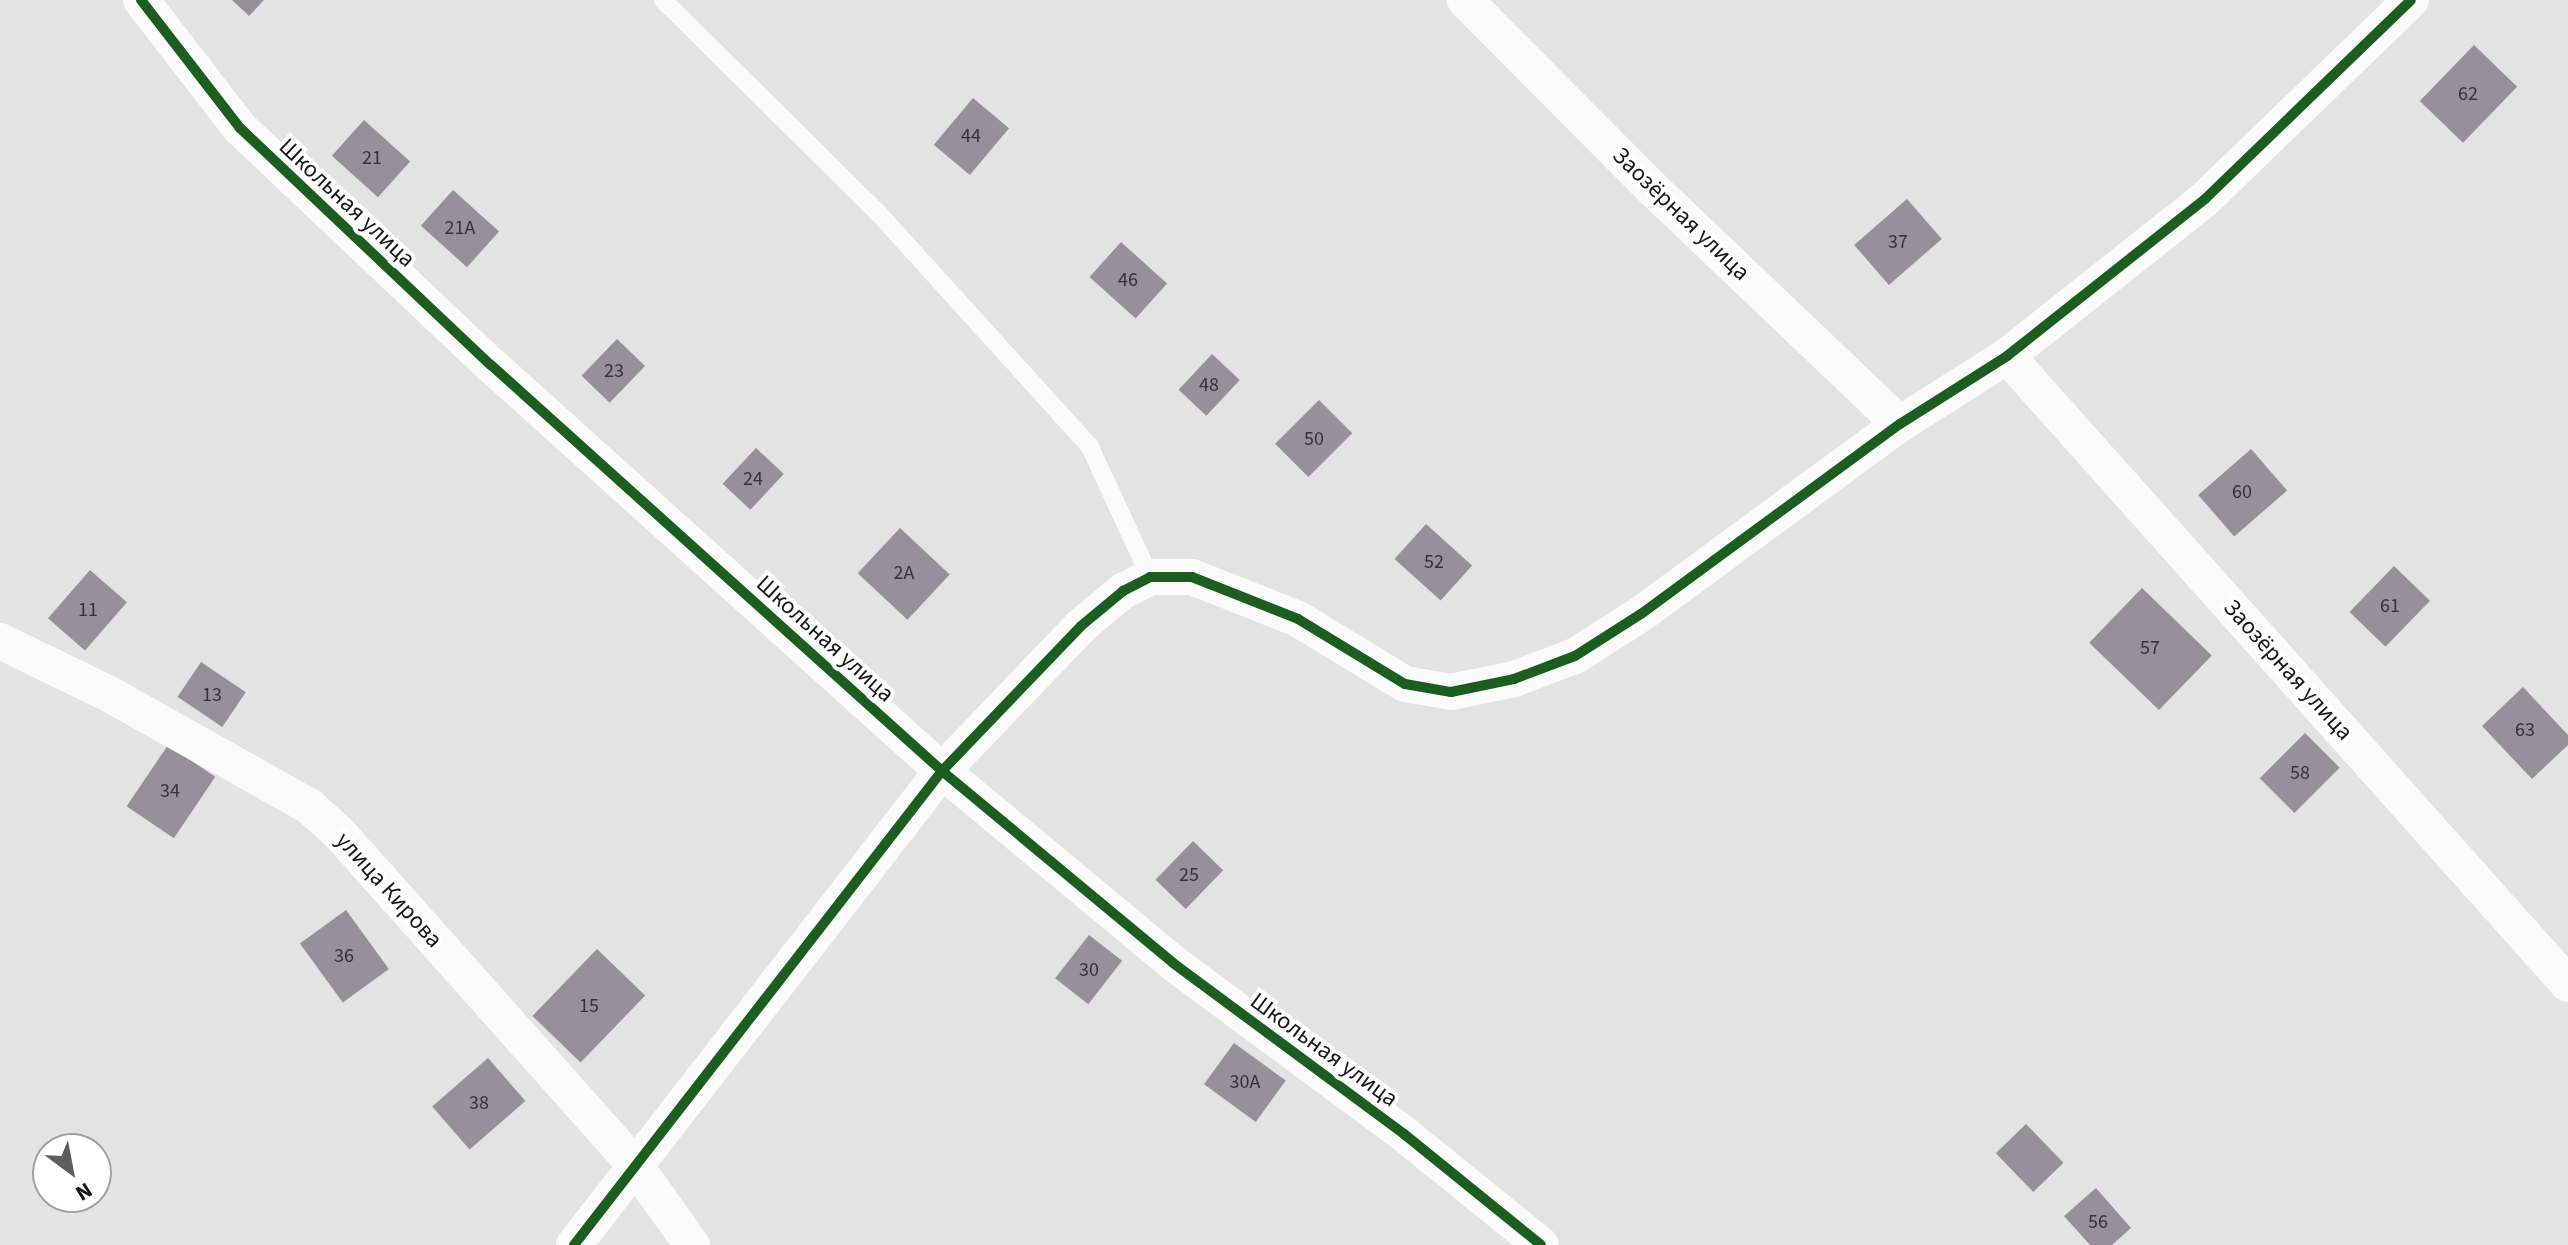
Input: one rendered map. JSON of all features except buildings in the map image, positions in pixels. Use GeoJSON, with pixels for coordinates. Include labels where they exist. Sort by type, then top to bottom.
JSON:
{"type":"FeatureCollection","features":[{"type":"Feature","properties":{"kind":"street","name":"Школьная улица"},"geometry":{"type":"LineString","coordinates":[[141,0],[240,128],[491,365],[942,771],[1173,963],[1404,1134],[1541,1245]]}},
{"type":"Feature","properties":{"kind":"street","name":"Заозёрная улица"},"geometry":{"type":"LineString","coordinates":[[1465,0],[1654,190],[1900,424]]}},
{"type":"Feature","properties":{"kind":"street"},"geometry":{"type":"LineString","coordinates":[[574,1245],[637,1168],[942,771],[1081,626],[1123,591],[1150,577],[1192,577],[1298,619],[1405,684],[1451,692],[1514,679],[1575,656],[1641,614],[1900,424],[2007,356],[2205,199],[2411,0]]}},
{"type":"Feature","properties":{"kind":"street","name":"Заозёрная улица"},"geometry":{"type":"LineString","coordinates":[[2007,356],[2568,984]]}},
{"type":"Feature","properties":{"kind":"street","name":"улица Кирова"},"geometry":{"type":"LineString","coordinates":[[0,641],[111,695],[309,806],[339,833],[637,1168],[692,1245]]}},
{"type":"Feature","properties":{"kind":"lane"},"geometry":{"type":"LineString","coordinates":[[663,0],[880,215],[1090,447],[1150,577]]}},
{"type":"Feature","properties":{"kind":"cycle path"},"geometry":{"type":"LineString","coordinates":[[141,0],[240,128],[491,365],[942,771],[1173,963],[1404,1134],[1541,1245]]}},
{"type":"Feature","properties":{"kind":"cycle path"},"geometry":{"type":"LineString","coordinates":[[574,1245],[942,771],[1081,626],[1123,591],[1150,577],[1192,577],[1298,619],[1405,684],[1451,692],[1514,679],[1575,656],[1641,614],[1900,424],[2007,356],[2205,199],[2411,0]]}}]}
